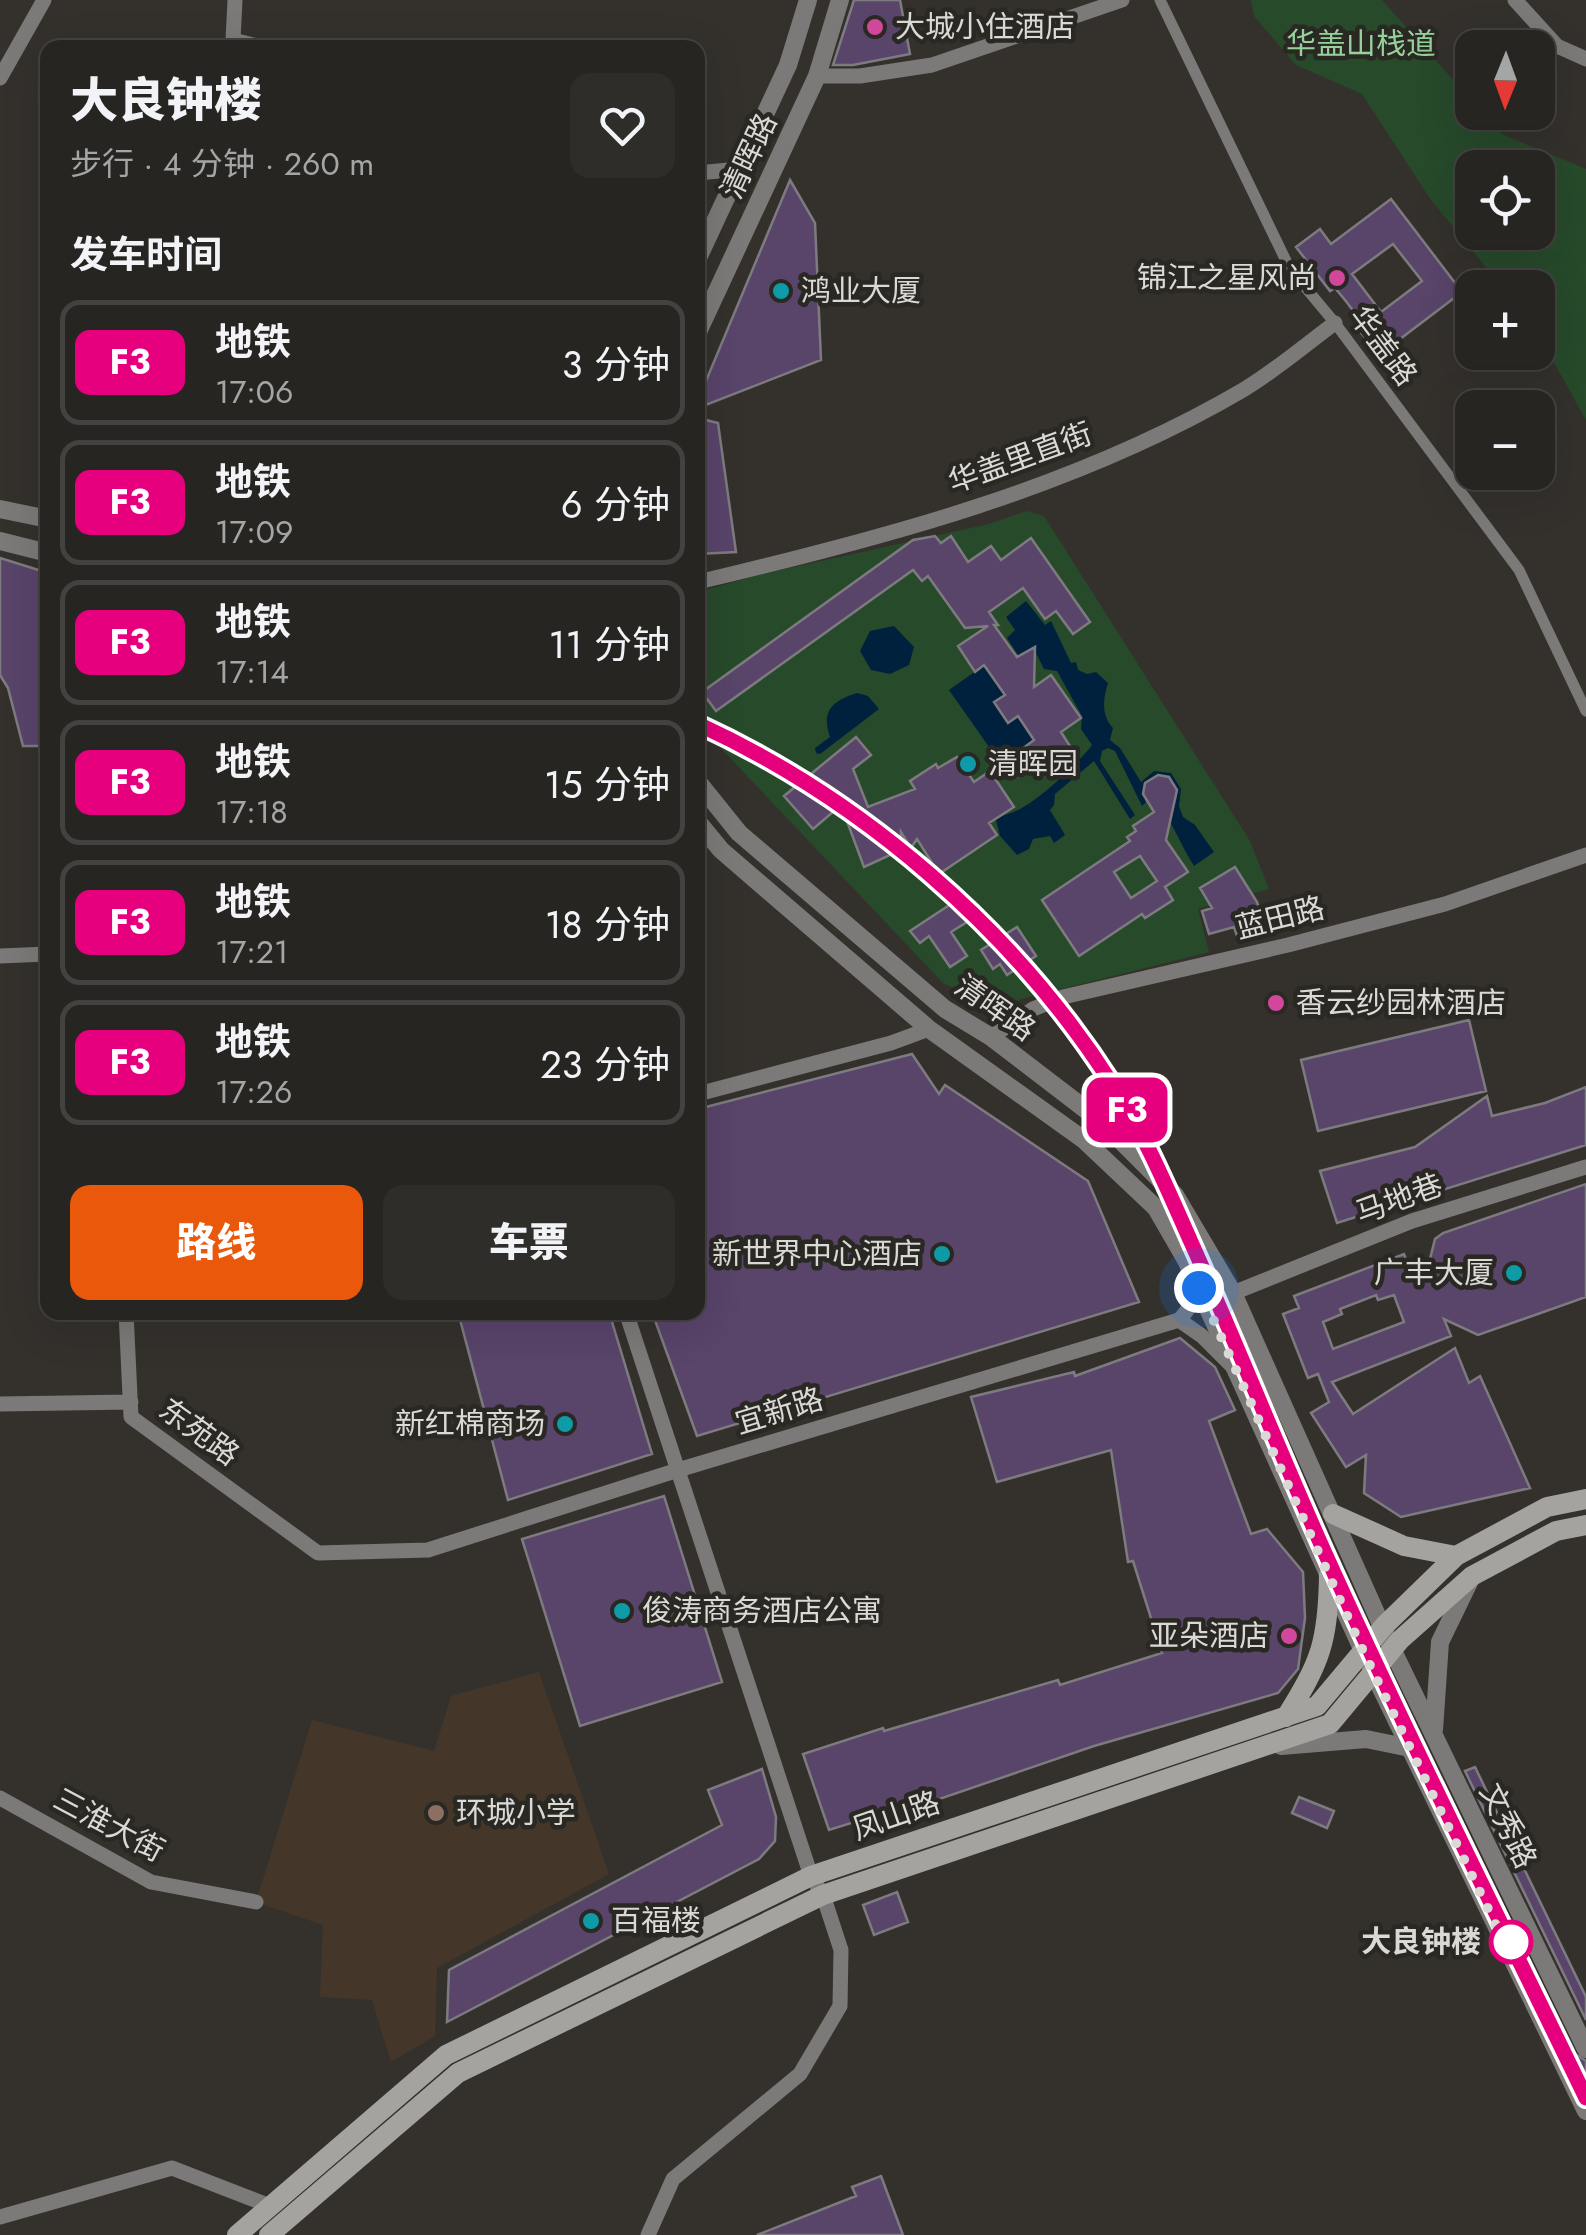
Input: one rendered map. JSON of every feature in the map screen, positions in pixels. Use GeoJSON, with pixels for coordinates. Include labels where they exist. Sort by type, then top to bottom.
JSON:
{"type":"FeatureCollection","features":[{"type":"Feature","properties":{"kind":"main road","name":"凤山路"},"geometry":{"type":"LineString","coordinates":[[236,2235],[446,2056],[811,1876],[1317,1706],[1384,1626],[1456,1556],[1547,1507],[1586,1499]]}},
{"type":"Feature","properties":{"kind":"main road"},"geometry":{"type":"LineString","coordinates":[[1334,1514],[1404,1546],[1456,1556]]}},
{"type":"Feature","properties":{"kind":"main road","name":"凤山路"},"geometry":{"type":"LineString","coordinates":[[268,2235],[458,2073],[822,1895],[1330,1724],[1392,1649],[1472,1576],[1556,1531],[1586,1525]]}},
{"type":"Feature","properties":{"kind":"main road"},"geometry":{"type":"LineString","coordinates":[[1286,1717],[1322,1652],[1329,1575]]}},
{"type":"Feature","properties":{"kind":"street"},"geometry":{"type":"LineString","coordinates":[[0,78],[44,0]]}},
{"type":"Feature","properties":{"kind":"street"},"geometry":{"type":"LineString","coordinates":[[233,40],[235,0]]}},
{"type":"Feature","properties":{"kind":"street","name":"清晖路"},"geometry":{"type":"LineString","coordinates":[[705,243],[788,65],[808,0]]}},
{"type":"Feature","properties":{"kind":"street","name":"清晖路"},"geometry":{"type":"LineString","coordinates":[[705,317],[817,76],[840,0]]}},
{"type":"Feature","properties":{"kind":"street"},"geometry":{"type":"LineString","coordinates":[[817,76],[860,76],[932,65],[1122,0]]}},
{"type":"Feature","properties":{"kind":"street","name":"华盖路"},"geometry":{"type":"LineString","coordinates":[[1160,0],[1290,269],[1335,322],[1519,570],[1586,711]]}},
{"type":"Feature","properties":{"kind":"street"},"geometry":{"type":"LineString","coordinates":[[1515,0],[1556,46],[1586,59]]}},
{"type":"Feature","properties":{"kind":"street"},"geometry":{"type":"LineString","coordinates":[[0,42],[16,48]]}},
{"type":"Feature","properties":{"kind":"street"},"geometry":{"type":"LineString","coordinates":[[705,171],[739,169]]}},
{"type":"Feature","properties":{"kind":"street","name":"华盖里直街"},"geometry":{"type":"LineString","coordinates":[[705,580],[821,553],[1036,488],[1246,388],[1335,322]]}},
{"type":"Feature","properties":{"kind":"street"},"geometry":{"type":"LineString","coordinates":[[0,509],[40,516]]}},
{"type":"Feature","properties":{"kind":"street"},"geometry":{"type":"LineString","coordinates":[[0,541],[40,551]]}},
{"type":"Feature","properties":{"kind":"street","name":"清晖路"},"geometry":{"type":"LineString","coordinates":[[705,790],[754,846],[944,1009],[991,1037],[1102,1122],[1175,1195],[1233,1293],[1384,1626]]}},
{"type":"Feature","properties":{"kind":"street","name":"清晖路"},"geometry":{"type":"LineString","coordinates":[[705,831],[720,850],[929,1029],[1084,1140],[1156,1208],[1186,1260],[1363,1651]]}},
{"type":"Feature","properties":{"kind":"street","name":"蓝田路"},"geometry":{"type":"LineString","coordinates":[[991,1037],[1033,1009],[1063,997],[1445,904],[1586,855]]}},
{"type":"Feature","properties":{"kind":"street"},"geometry":{"type":"LineString","coordinates":[[0,956],[40,954]]}},
{"type":"Feature","properties":{"kind":"street"},"geometry":{"type":"LineString","coordinates":[[705,1092],[891,1043],[929,1029]]}},
{"type":"Feature","properties":{"kind":"street","name":"马地巷"},"geometry":{"type":"LineString","coordinates":[[1233,1293],[1412,1221],[1586,1167]]}},
{"type":"Feature","properties":{"kind":"street"},"geometry":{"type":"LineString","coordinates":[[1186,1260],[1194,1292],[1189,1310],[1179,1320],[1202,1336],[1236,1371]]}},
{"type":"Feature","properties":{"kind":"street","name":"东苑路"},"geometry":{"type":"LineString","coordinates":[[126,1320],[131,1417],[318,1553]]}},
{"type":"Feature","properties":{"kind":"street"},"geometry":{"type":"LineString","coordinates":[[629,1320],[811,1876],[822,1895],[841,1950],[840,2006],[800,2074],[673,2180],[648,2235]]}},
{"type":"Feature","properties":{"kind":"street","name":"宜新路"},"geometry":{"type":"LineString","coordinates":[[318,1553],[428,1550],[678,1470],[1179,1320]]}},
{"type":"Feature","properties":{"kind":"street"},"geometry":{"type":"LineString","coordinates":[[0,1404],[131,1402]]}},
{"type":"Feature","properties":{"kind":"street"},"geometry":{"type":"LineString","coordinates":[[1434,1735],[1440,1642],[1472,1576]]}},
{"type":"Feature","properties":{"kind":"street","name":"文秀路"},"geometry":{"type":"LineString","coordinates":[[1384,1626],[1586,2049]]}},
{"type":"Feature","properties":{"kind":"street","name":"文秀路"},"geometry":{"type":"LineString","coordinates":[[1363,1651],[1586,2110]]}},
{"type":"Feature","properties":{"kind":"street"},"geometry":{"type":"LineString","coordinates":[[1260,1748],[1366,1739],[1410,1748]]}},
{"type":"Feature","properties":{"kind":"street","name":"三淮大街"},"geometry":{"type":"LineString","coordinates":[[0,1798],[151,1882],[256,1902]]}},
{"type":"Feature","properties":{"kind":"street"},"geometry":{"type":"LineString","coordinates":[[0,2218],[172,2168],[270,2206]]}},
{"type":"Feature","properties":{"kind":"shaded area","name":"环城小学"},"geometry":{"type":"Polygon","coordinates":[[[539,1672],[609,1874],[437,1968],[435,2036],[391,2062],[372,2000],[320,1997],[323,1925],[256,1902],[312,1720],[434,1751],[451,1696],[539,1672]]]}},
{"type":"Feature","properties":{"kind":"green space","name":"华盖山栈道"},"geometry":{"type":"Polygon","coordinates":[[[1251,0],[1382,0],[1455,82],[1455,130],[1498,130],[1540,150],[1455,150],[1455,229],[1431,200],[1362,94],[1296,65],[1254,16],[1251,0]]]}},
{"type":"Feature","properties":{"kind":"green space","name":"华盖山栈道"},"geometry":{"type":"Polygon","coordinates":[[[1555,156],[1586,169],[1586,420],[1555,364],[1555,270],[1488,270],[1472,250],[1555,250],[1555,156]]]}},
{"type":"Feature","properties":{"kind":"green space","name":"清晖园"},"geometry":{"type":"Polygon","coordinates":[[[1027,511],[1044,516],[1250,841],[1269,889],[1198,909],[1209,952],[1006,1003],[976,997],[944,984],[705,731],[705,590],[989,524],[1027,511]]]}},
{"type":"Feature","properties":{"kind":"water"},"geometry":{"type":"Polygon","coordinates":[[[1026,601],[1045,625],[1051,621],[1078,670],[1096,672],[1108,683],[1104,707],[1113,728],[1110,740],[1120,748],[1141,782],[1154,771],[1171,773],[1181,789],[1179,806],[1183,817],[1195,825],[1214,852],[1194,866],[1162,809],[1175,800],[1177,790],[1145,783],[1146,802],[1142,806],[1115,751],[1108,748],[1102,751],[1100,761],[1135,815],[1130,819],[1094,761],[1055,794],[1050,810],[1065,835],[1054,843],[1050,836],[1033,839],[1029,849],[1017,855],[1000,836],[996,820],[1036,798],[1092,745],[1081,729],[1082,716],[1057,671],[1044,669],[1036,653],[1028,650],[1018,655],[1007,638],[1015,630],[1006,617],[1026,601]]]}},
{"type":"Feature","properties":{"kind":"water"},"geometry":{"type":"Polygon","coordinates":[[[894,626],[914,647],[909,665],[890,674],[871,670],[860,651],[870,631],[894,626]]]}},
{"type":"Feature","properties":{"kind":"water"},"geometry":{"type":"Polygon","coordinates":[[[983,666],[1005,695],[995,702],[1009,722],[1018,716],[1041,752],[1019,751],[1014,761],[1020,765],[1008,774],[949,690],[983,666]]]}},
{"type":"Feature","properties":{"kind":"water"},"geometry":{"type":"Polygon","coordinates":[[[857,693],[868,696],[879,709],[820,754],[816,753],[815,748],[830,737],[827,720],[831,708],[857,693]]]}},
{"type":"Feature","properties":{"kind":"building","name":"大城小住酒店"},"geometry":{"type":"Polygon","coordinates":[[[854,0],[900,0],[910,54],[833,65],[854,0]]]}},
{"type":"Feature","properties":{"kind":"building","name":"鸿业大厦"},"geometry":{"type":"Polygon","coordinates":[[[790,180],[815,223],[821,360],[705,405],[705,383],[790,180]]]}},
{"type":"Feature","properties":{"kind":"building","name":"锦江之星风尚"},"geometry":{"type":"Polygon","coordinates":[[[1391,199],[1455,283],[1455,297],[1379,355],[1358,329],[1364,325],[1345,300],[1335,288],[1330,291],[1296,247],[1320,229],[1331,244],[1391,199]],[[1393,244],[1352,274],[1381,312],[1422,281],[1393,244]]]}},
{"type":"Feature","properties":{"kind":"building"},"geometry":{"type":"Polygon","coordinates":[[[705,420],[718,423],[736,552],[705,554],[705,420]]]}},
{"type":"Feature","properties":{"kind":"building"},"geometry":{"type":"Polygon","coordinates":[[[935,536],[941,543],[951,536],[968,562],[991,546],[1001,560],[1031,538],[1090,622],[1073,634],[1056,611],[1045,619],[1023,588],[989,612],[1017,657],[1035,647],[1034,687],[1051,675],[1081,718],[1061,732],[1070,746],[1015,778],[1014,755],[1034,740],[1018,716],[1008,723],[994,702],[1005,695],[984,665],[975,672],[958,646],[988,626],[965,628],[928,576],[922,581],[913,570],[716,711],[705,690],[913,540],[935,536]]]}},
{"type":"Feature","properties":{"kind":"building"},"geometry":{"type":"Polygon","coordinates":[[[0,558],[40,570],[40,746],[23,746],[8,688],[0,675],[0,558]]]}},
{"type":"Feature","properties":{"kind":"building"},"geometry":{"type":"Polygon","coordinates":[[[856,737],[871,755],[853,769],[868,807],[915,789],[910,781],[936,764],[938,768],[957,757],[974,782],[990,771],[1014,807],[989,823],[997,835],[939,874],[917,839],[911,848],[901,832],[901,850],[864,867],[841,805],[813,829],[784,796],[856,737]]]}},
{"type":"Feature","properties":{"kind":"building"},"geometry":{"type":"Polygon","coordinates":[[[1158,775],[1169,777],[1177,790],[1166,840],[1188,872],[1165,887],[1173,900],[1145,918],[1142,914],[1079,956],[1042,900],[1130,841],[1127,837],[1136,831],[1133,826],[1154,812],[1143,794],[1145,783],[1158,775]],[[1140,856],[1114,872],[1131,898],[1157,881],[1140,856]]]}},
{"type":"Feature","properties":{"kind":"building"},"geometry":{"type":"Polygon","coordinates":[[[1235,867],[1257,902],[1266,931],[1238,939],[1234,927],[1209,934],[1202,911],[1212,908],[1200,888],[1235,867]]]}},
{"type":"Feature","properties":{"kind":"building"},"geometry":{"type":"Polygon","coordinates":[[[957,900],[970,920],[951,932],[967,956],[950,967],[929,936],[920,943],[910,931],[957,900]]]}},
{"type":"Feature","properties":{"kind":"building"},"geometry":{"type":"Polygon","coordinates":[[[1017,927],[1036,956],[1007,975],[1000,964],[993,969],[981,950],[1017,927]]]}},
{"type":"Feature","properties":{"kind":"building"},"geometry":{"type":"Polygon","coordinates":[[[1469,1020],[1486,1091],[1318,1131],[1301,1060],[1469,1020]]]}},
{"type":"Feature","properties":{"kind":"building","name":"新世界中心酒店"},"geometry":{"type":"Polygon","coordinates":[[[912,1054],[939,1094],[945,1085],[1088,1181],[1139,1302],[697,1436],[655,1320],[705,1320],[705,1107],[912,1054]]]}},
{"type":"Feature","properties":{"kind":"building"},"geometry":{"type":"Polygon","coordinates":[[[1586,1087],[1586,1145],[1337,1223],[1320,1171],[1415,1147],[1487,1096],[1492,1116],[1545,1103],[1586,1087]]]}},
{"type":"Feature","properties":{"kind":"building"},"geometry":{"type":"Polygon","coordinates":[[[1586,1184],[1586,1297],[1478,1335],[1444,1319],[1451,1336],[1332,1382],[1353,1414],[1455,1348],[1469,1383],[1480,1376],[1530,1488],[1401,1517],[1364,1493],[1366,1455],[1346,1467],[1311,1413],[1329,1402],[1318,1374],[1308,1378],[1283,1314],[1299,1308],[1294,1296],[1404,1254],[1409,1267],[1430,1259],[1435,1239],[1586,1184]],[[1376,1295],[1340,1309],[1342,1314],[1323,1322],[1333,1349],[1404,1322],[1394,1295],[1378,1300],[1376,1295]]]}},
{"type":"Feature","properties":{"kind":"building","name":"新红棉商场"},"geometry":{"type":"Polygon","coordinates":[[[460,1320],[611,1320],[652,1454],[508,1500],[460,1320]]]}},
{"type":"Feature","properties":{"kind":"building"},"geometry":{"type":"Polygon","coordinates":[[[1180,1338],[1215,1367],[1235,1410],[1209,1421],[1251,1534],[1267,1529],[1303,1572],[1305,1618],[1298,1669],[1278,1693],[1094,1746],[925,1804],[924,1800],[829,1830],[803,1754],[883,1728],[884,1731],[1058,1680],[1060,1685],[1162,1653],[1133,1561],[1128,1562],[1111,1450],[997,1482],[971,1397],[1074,1372],[1075,1376],[1180,1338]]]}},
{"type":"Feature","properties":{"kind":"building","name":"俊涛商务酒店公寓"},"geometry":{"type":"Polygon","coordinates":[[[664,1496],[722,1682],[580,1726],[522,1539],[664,1496]]]}},
{"type":"Feature","properties":{"kind":"building"},"geometry":{"type":"Polygon","coordinates":[[[1475,1767],[1586,1997],[1586,2020],[1465,1771],[1475,1767]]]}},
{"type":"Feature","properties":{"kind":"building","name":"百福楼"},"geometry":{"type":"Polygon","coordinates":[[[762,1769],[776,1817],[775,1841],[759,1859],[447,2022],[449,1970],[722,1825],[708,1790],[762,1769]]]}},
{"type":"Feature","properties":{"kind":"building"},"geometry":{"type":"Polygon","coordinates":[[[1443,1782],[1575,2054],[1586,2061],[1586,2082],[1443,1782]]]}},
{"type":"Feature","properties":{"kind":"building"},"geometry":{"type":"Polygon","coordinates":[[[1299,1797],[1334,1811],[1327,1828],[1292,1813],[1299,1797]]]}},
{"type":"Feature","properties":{"kind":"building"},"geometry":{"type":"Polygon","coordinates":[[[897,1892],[908,1922],[874,1935],[863,1905],[897,1892]]]}},
{"type":"Feature","properties":{"kind":"building"},"geometry":{"type":"Polygon","coordinates":[[[881,2176],[903,2235],[757,2235],[856,2196],[852,2187],[881,2176]]]}},
{"type":"Feature","properties":{"kind":"metro line","name":"F3"},"geometry":{"type":"LineString","coordinates":[[705,728],[774,763],[834,802],[943,887],[1037,984],[1112,1084],[1168,1189],[1363,1635],[1586,2098]]}},
{"type":"Feature","properties":{"kind":"place","name":"大城小住酒店"},"geometry":{"type":"Point","coordinates":[875,27]}},
{"type":"Feature","properties":{"kind":"place","name":"锦江之星风尚"},"geometry":{"type":"Point","coordinates":[1337,278]}},
{"type":"Feature","properties":{"kind":"place","name":"鸿业大厦"},"geometry":{"type":"Point","coordinates":[781,291]}},
{"type":"Feature","properties":{"kind":"place","name":"清晖园"},"geometry":{"type":"Point","coordinates":[968,764]}},
{"type":"Feature","properties":{"kind":"place","name":"香云纱园林酒店"},"geometry":{"type":"Point","coordinates":[1276,1003]}},
{"type":"Feature","properties":{"kind":"place","name":"新世界中心酒店"},"geometry":{"type":"Point","coordinates":[942,1254]}},
{"type":"Feature","properties":{"kind":"place","name":"广丰大厦"},"geometry":{"type":"Point","coordinates":[1514,1273]}},
{"type":"Feature","properties":{"kind":"place","name":"新红棉商场"},"geometry":{"type":"Point","coordinates":[565,1424]}},
{"type":"Feature","properties":{"kind":"place","name":"俊涛商务酒店公寓"},"geometry":{"type":"Point","coordinates":[622,1611]}},
{"type":"Feature","properties":{"kind":"place","name":"亚朵酒店"},"geometry":{"type":"Point","coordinates":[1289,1636]}},
{"type":"Feature","properties":{"kind":"place","name":"环城小学"},"geometry":{"type":"Point","coordinates":[436,1813]}},
{"type":"Feature","properties":{"kind":"place","name":"百福楼"},"geometry":{"type":"Point","coordinates":[591,1921]}},
{"type":"Feature","properties":{"kind":"place","name":"大良钟楼"},"geometry":{"type":"Point","coordinates":[1511,1942]}},
{"type":"Feature","properties":{"kind":"route"},"geometry":{"type":"LineString","coordinates":[[1199,1288],[1363,1651],[1506,1946],[1511,1942]]}}]}
